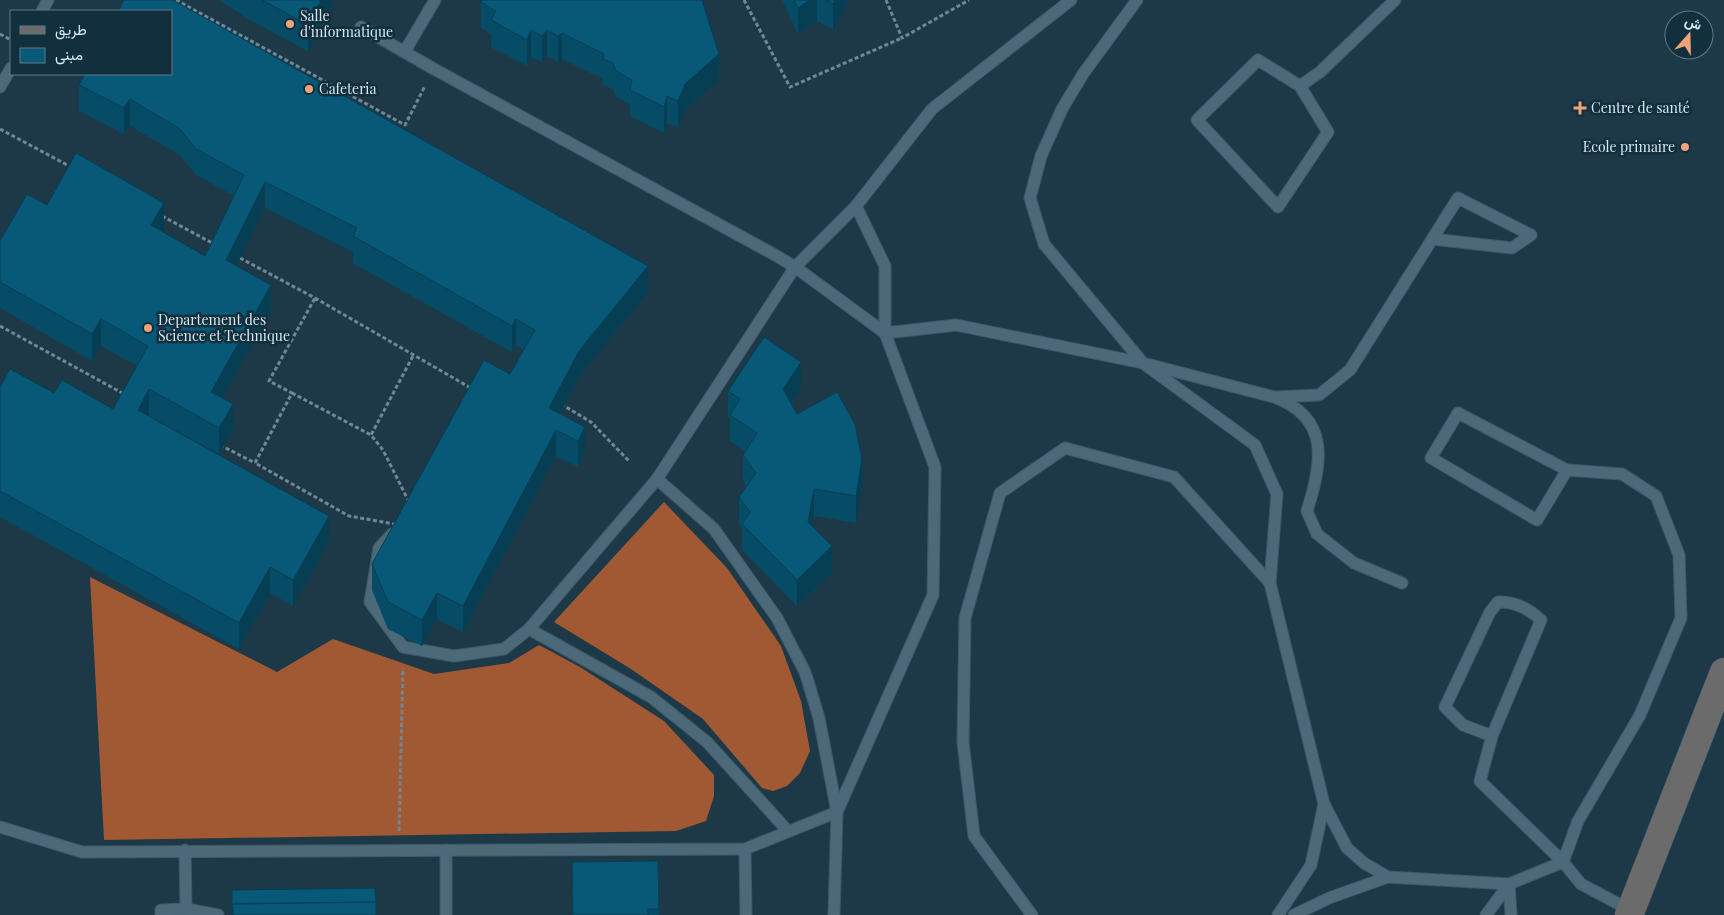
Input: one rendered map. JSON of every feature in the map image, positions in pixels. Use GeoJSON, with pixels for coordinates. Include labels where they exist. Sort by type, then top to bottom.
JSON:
{"type":"FeatureCollection","features":[{"type":"Feature","properties":{"kind":"main road"},"geometry":{"type":"LineString","coordinates":[[1629,913],[1724,672]]}},
{"type":"Feature","properties":{"kind":"lane"},"geometry":{"type":"LineString","coordinates":[[405,51],[435,0]]}},
{"type":"Feature","properties":{"kind":"lane"},"geometry":{"type":"LineString","coordinates":[[400,525],[379,548],[370,602],[403,647],[454,656],[504,649],[529,629],[657,479],[796,268],[856,206],[932,109],[1071,0]]}},
{"type":"Feature","properties":{"kind":"lane"},"geometry":{"type":"LineString","coordinates":[[1137,0],[1084,74],[1062,110],[1041,156],[1030,198],[1044,244],[1143,363],[1255,445],[1277,494],[1270,583],[1324,804],[1347,848],[1364,863],[1388,877]]}},
{"type":"Feature","properties":{"kind":"lane"},"geometry":{"type":"LineString","coordinates":[[1300,86],[1320,72],[1395,0]]}},
{"type":"Feature","properties":{"kind":"lane"},"geometry":{"type":"LineString","coordinates":[[362,27],[434,69],[796,268],[884,333],[956,325],[1143,363],[1284,401],[1307,417],[1316,431],[1318,475],[1307,511],[1317,534],[1354,563],[1402,583]]}},
{"type":"Feature","properties":{"kind":"lane"},"geometry":{"type":"LineString","coordinates":[[1258,60],[1300,86],[1328,132],[1278,207],[1197,120],[1258,60]]}},
{"type":"Feature","properties":{"kind":"lane"},"geometry":{"type":"LineString","coordinates":[[0,87],[10,70]]}},
{"type":"Feature","properties":{"kind":"lane"},"geometry":{"type":"LineString","coordinates":[[1274,397],[1319,395],[1350,370],[1432,238],[1458,198],[1531,235],[1512,248],[1432,238]]}},
{"type":"Feature","properties":{"kind":"lane"},"geometry":{"type":"LineString","coordinates":[[0,826],[82,852],[398,849],[746,849],[787,830],[837,812],[932,594],[935,468],[884,333],[885,266],[856,206]]}},
{"type":"Feature","properties":{"kind":"lane"},"geometry":{"type":"LineString","coordinates":[[1294,915],[1329,898],[1388,877],[1509,884],[1562,862],[1578,821],[1640,715],[1681,618],[1679,555],[1656,496],[1622,474],[1567,470],[1458,413],[1431,458],[1537,520],[1567,470]]}},
{"type":"Feature","properties":{"kind":"lane"},"geometry":{"type":"LineString","coordinates":[[1032,915],[974,836],[963,742],[965,618],[1000,492],[1065,448],[1174,477],[1270,583]]}},
{"type":"Feature","properties":{"kind":"lane"},"geometry":{"type":"LineString","coordinates":[[657,479],[714,529],[777,618],[805,672],[820,718],[837,812],[834,915]]}},
{"type":"Feature","properties":{"kind":"lane"},"geometry":{"type":"LineString","coordinates":[[1492,736],[1463,725],[1445,707],[1490,612],[1498,602],[1508,602],[1532,611],[1541,620],[1492,736],[1480,781],[1562,862],[1581,884],[1629,913]]}},
{"type":"Feature","properties":{"kind":"lane"},"geometry":{"type":"LineString","coordinates":[[529,629],[651,696],[707,742],[787,830]]}},
{"type":"Feature","properties":{"kind":"lane"},"geometry":{"type":"LineString","coordinates":[[1278,915],[1311,865],[1324,804]]}},
{"type":"Feature","properties":{"kind":"lane"},"geometry":{"type":"LineString","coordinates":[[746,849],[746,915]]}},
{"type":"Feature","properties":{"kind":"lane"},"geometry":{"type":"LineString","coordinates":[[185,850],[186,909]]}},
{"type":"Feature","properties":{"kind":"lane"},"geometry":{"type":"LineString","coordinates":[[446,850],[446,915]]}},
{"type":"Feature","properties":{"kind":"lane"},"geometry":{"type":"LineString","coordinates":[[1486,915],[1509,884]]}},
{"type":"Feature","properties":{"kind":"lane"},"geometry":{"type":"LineString","coordinates":[[1509,884],[1511,915]]}},
{"type":"Feature","properties":{"kind":"lane"},"geometry":{"type":"LineString","coordinates":[[161,915],[161,910],[186,909],[218,915]]}},
{"type":"Feature","properties":{"kind":"path"},"geometry":{"type":"LineString","coordinates":[[176,0],[405,125],[434,69]]}},
{"type":"Feature","properties":{"kind":"path"},"geometry":{"type":"LineString","coordinates":[[744,0],[790,87],[902,38],[969,0]]}},
{"type":"Feature","properties":{"kind":"path"},"geometry":{"type":"LineString","coordinates":[[886,0],[902,38]]}},
{"type":"Feature","properties":{"kind":"path"},"geometry":{"type":"LineString","coordinates":[[0,129],[76,170]]}},
{"type":"Feature","properties":{"kind":"path"},"geometry":{"type":"LineString","coordinates":[[153,212],[221,248]]}},
{"type":"Feature","properties":{"kind":"path"},"geometry":{"type":"LineString","coordinates":[[240,258],[315,298],[488,398],[498,398]]}},
{"type":"Feature","properties":{"kind":"path"},"geometry":{"type":"LineString","coordinates":[[315,298],[269,381],[370,435],[383,450],[418,518]]}},
{"type":"Feature","properties":{"kind":"path"},"geometry":{"type":"LineString","coordinates":[[0,326],[127,396]]}},
{"type":"Feature","properties":{"kind":"path"},"geometry":{"type":"LineString","coordinates":[[370,435],[414,354]]}},
{"type":"Feature","properties":{"kind":"path"},"geometry":{"type":"LineString","coordinates":[[255,463],[292,393]]}},
{"type":"Feature","properties":{"kind":"path"},"geometry":{"type":"LineString","coordinates":[[212,441],[255,463],[348,516],[400,525],[427,514],[488,398]]}},
{"type":"Feature","properties":{"kind":"path"},"geometry":{"type":"LineString","coordinates":[[558,402],[592,422],[629,461]]}},
{"type":"Feature","properties":{"kind":"path"},"geometry":{"type":"LineString","coordinates":[[398,849],[403,647]]}},
{"type":"Feature","properties":{"kind":"shaded area"},"geometry":{"type":"Polygon","coordinates":[[[664,502],[727,568],[781,646],[801,701],[810,751],[800,773],[787,786],[773,791],[762,788],[703,719],[631,669],[554,622],[664,502]]]}},
{"type":"Feature","properties":{"kind":"shaded area"},"geometry":{"type":"Polygon","coordinates":[[[90,577],[277,672],[333,639],[434,674],[509,663],[539,645],[580,667],[664,721],[714,775],[714,796],[706,821],[676,831],[104,840],[90,577]]]}},
{"type":"Feature","properties":{"kind":"building","name":"Departement des Science et Technique"},"geometry":{"type":"Polygon","coordinates":[[[124,0],[173,0],[648,266],[579,351],[549,408],[585,427],[578,441],[556,430],[463,606],[437,593],[422,620],[388,602],[372,564],[484,360],[510,374],[535,330],[516,319],[512,326],[353,236],[357,228],[265,182],[226,260],[271,285],[211,392],[233,404],[219,428],[149,389],[138,410],[329,516],[293,580],[270,567],[239,623],[0,491],[0,387],[10,369],[54,393],[62,380],[113,409],[148,346],[101,319],[92,334],[0,282],[0,241],[27,194],[47,205],[76,153],[164,203],[151,225],[205,256],[244,175],[196,149],[180,129],[130,99],[124,108],[79,85],[84,75],[172,75],[172,10],[119,10],[124,0]]]}},
{"type":"Feature","properties":{"kind":"building"},"geometry":{"type":"Polygon","coordinates":[[[262,0],[321,0],[308,25],[262,0]]]}},
{"type":"Feature","properties":{"kind":"building"},"geometry":{"type":"Polygon","coordinates":[[[482,0],[702,0],[719,54],[685,84],[678,101],[667,96],[664,107],[630,90],[632,80],[616,71],[613,63],[603,59],[604,54],[562,33],[558,36],[547,30],[542,36],[531,30],[527,40],[491,20],[496,11],[481,2],[482,0]]]}},
{"type":"Feature","properties":{"kind":"building"},"geometry":{"type":"Polygon","coordinates":[[[794,0],[810,0],[798,8],[794,0]]]}},
{"type":"Feature","properties":{"kind":"building"},"geometry":{"type":"Polygon","coordinates":[[[826,0],[835,0],[833,4],[826,0]]]}},
{"type":"Feature","properties":{"kind":"building"},"geometry":{"type":"Polygon","coordinates":[[[764,337],[801,362],[783,389],[797,414],[837,392],[855,424],[862,459],[856,496],[814,489],[808,522],[832,546],[797,580],[742,524],[750,512],[739,497],[756,473],[743,455],[757,433],[730,415],[740,399],[728,391],[764,337]]]}},
{"type":"Feature","properties":{"kind":"building"},"geometry":{"type":"Polygon","coordinates":[[[658,861],[659,909],[648,909],[648,915],[573,915],[572,862],[658,861]]]}},
{"type":"Feature","properties":{"kind":"building"},"geometry":{"type":"Polygon","coordinates":[[[375,888],[376,902],[233,904],[232,915],[232,890],[375,888]]]}},
{"type":"Feature","properties":{"kind":"building"},"geometry":{"type":"Polygon","coordinates":[[[376,902],[376,915],[233,915],[233,904],[376,902]]]}},
{"type":"Feature","properties":{"kind":"place","name":"Salle d'informatique"},"geometry":{"type":"Point","coordinates":[290,24]}},
{"type":"Feature","properties":{"kind":"place","name":"Cafeteria"},"geometry":{"type":"Point","coordinates":[309,89]}},
{"type":"Feature","properties":{"kind":"place","name":"Centre de santé"},"geometry":{"type":"Point","coordinates":[1580,108]}},
{"type":"Feature","properties":{"kind":"place","name":"Ecole primaire"},"geometry":{"type":"Point","coordinates":[1685,147]}},
{"type":"Feature","properties":{"kind":"place","name":"Departement des Science et Technique"},"geometry":{"type":"Point","coordinates":[148,328]}}]}
